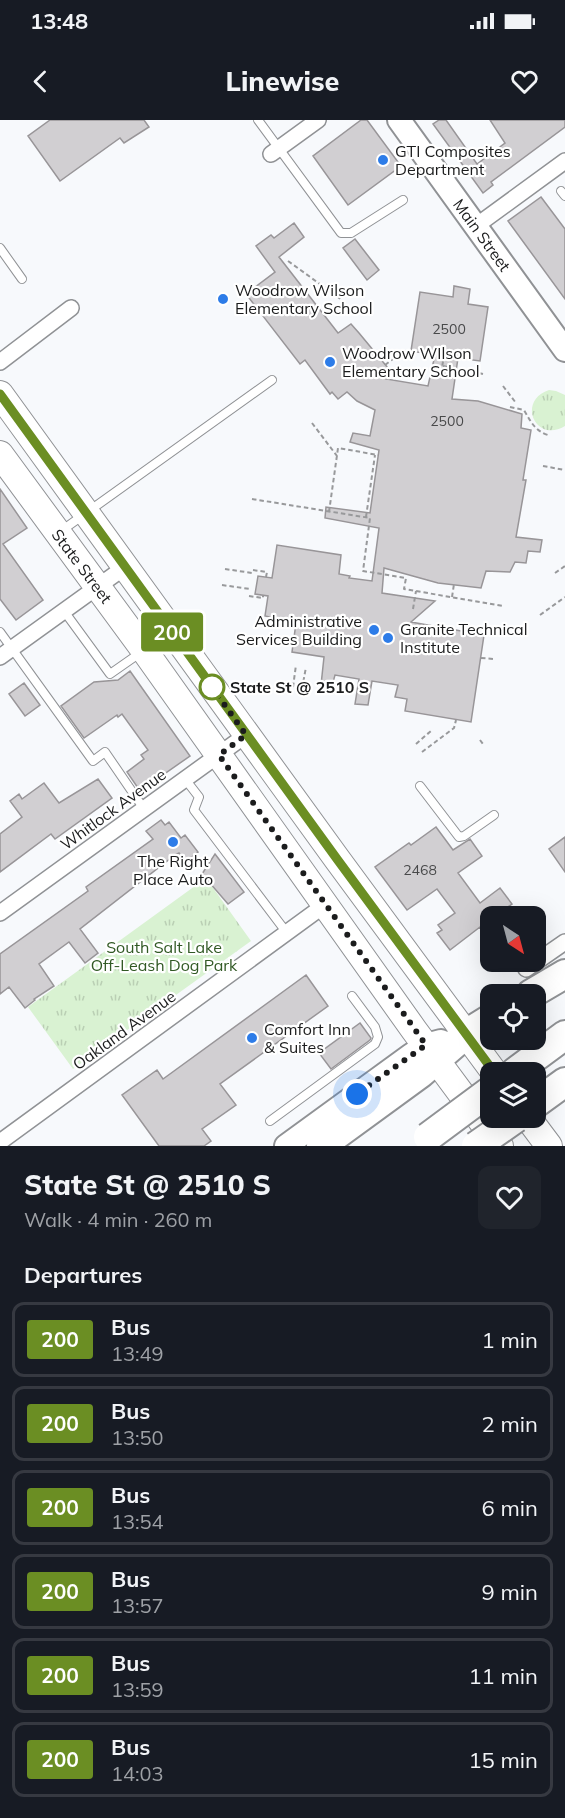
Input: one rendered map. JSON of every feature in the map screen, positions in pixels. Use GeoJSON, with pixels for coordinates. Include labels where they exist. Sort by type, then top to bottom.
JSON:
{"type":"FeatureCollection","features":[{"type":"Feature","properties":{"kind":"highway"},"geometry":{"type":"LineString","coordinates":[[528,982],[565,974]]}},
{"type":"Feature","properties":{"kind":"highway"},"geometry":{"type":"LineString","coordinates":[[321,1146],[421,1073],[431,1052],[480,1025]]}},
{"type":"Feature","properties":{"kind":"highway"},"geometry":{"type":"LineString","coordinates":[[529,1062],[557,1041]]}},
{"type":"Feature","properties":{"kind":"highway"},"geometry":{"type":"LineString","coordinates":[[546,1096],[565,1082]]}},
{"type":"Feature","properties":{"kind":"highway"},"geometry":{"type":"LineString","coordinates":[[422,1142],[480,1098]]}},
{"type":"Feature","properties":{"kind":"highway"},"geometry":{"type":"LineString","coordinates":[[476,1146],[502,1128]]}},
{"type":"Feature","properties":{"kind":"main road","name":"State Street"},"geometry":{"type":"LineString","coordinates":[[1,396],[487,1062]]}},
{"type":"Feature","properties":{"kind":"main road","name":"State Street"},"geometry":{"type":"LineString","coordinates":[[0,454],[144,650],[500,1146]]}},
{"type":"Feature","properties":{"kind":"main road"},"geometry":{"type":"LineString","coordinates":[[536,1128],[549,1146]]}},
{"type":"Feature","properties":{"kind":"street"},"geometry":{"type":"LineString","coordinates":[[275,151],[318,120]]}},
{"type":"Feature","properties":{"kind":"street","name":"Main Street"},"geometry":{"type":"LineString","coordinates":[[399,120],[565,350]]}},
{"type":"Feature","properties":{"kind":"street"},"geometry":{"type":"LineString","coordinates":[[476,226],[565,161]]}},
{"type":"Feature","properties":{"kind":"street"},"geometry":{"type":"LineString","coordinates":[[0,362],[71,308]]}},
{"type":"Feature","properties":{"kind":"street"},"geometry":{"type":"LineString","coordinates":[[6,653],[125,567]]}},
{"type":"Feature","properties":{"kind":"street","name":"Whitlock Avenue"},"geometry":{"type":"LineString","coordinates":[[0,913],[246,735]]}},
{"type":"Feature","properties":{"kind":"street","name":"Oakland Avenue"},"geometry":{"type":"LineString","coordinates":[[0,1142],[326,904]]}},
{"type":"Feature","properties":{"kind":"street"},"geometry":{"type":"LineString","coordinates":[[528,982],[565,942]]}},
{"type":"Feature","properties":{"kind":"street"},"geometry":{"type":"LineString","coordinates":[[286,1146],[431,1052]]}},
{"type":"Feature","properties":{"kind":"lane"},"geometry":{"type":"LineString","coordinates":[[258,120],[275,151],[341,233],[351,233],[403,200]]}},
{"type":"Feature","properties":{"kind":"lane"},"geometry":{"type":"LineString","coordinates":[[0,248],[22,279]]}},
{"type":"Feature","properties":{"kind":"lane"},"geometry":{"type":"LineString","coordinates":[[58,534],[272,380]]}},
{"type":"Feature","properties":{"kind":"lane"},"geometry":{"type":"LineString","coordinates":[[63,611],[110,674],[144,650]]}},
{"type":"Feature","properties":{"kind":"lane"},"geometry":{"type":"LineString","coordinates":[[0,632],[6,653],[93,761],[105,752],[144,809]]}},
{"type":"Feature","properties":{"kind":"lane"},"geometry":{"type":"LineString","coordinates":[[185,779],[199,797],[194,810],[287,933]]}},
{"type":"Feature","properties":{"kind":"lane"},"geometry":{"type":"LineString","coordinates":[[420,786],[459,837],[464,836],[494,815]]}},
{"type":"Feature","properties":{"kind":"lane"},"geometry":{"type":"LineString","coordinates":[[270,1121],[375,1044],[378,1037],[375,1027],[352,996]]}},
{"type":"Feature","properties":{"kind":"path"},"geometry":{"type":"LineString","coordinates":[[288,261],[342,300]]}},
{"type":"Feature","properties":{"kind":"path"},"geometry":{"type":"LineString","coordinates":[[385,364],[397,356]]}},
{"type":"Feature","properties":{"kind":"path"},"geometry":{"type":"LineString","coordinates":[[441,373],[444,356]]}},
{"type":"Feature","properties":{"kind":"path"},"geometry":{"type":"LineString","coordinates":[[443,366],[483,374]]}},
{"type":"Feature","properties":{"kind":"path"},"geometry":{"type":"LineString","coordinates":[[503,386],[516,403]]}},
{"type":"Feature","properties":{"kind":"path"},"geometry":{"type":"LineString","coordinates":[[510,407],[524,410],[532,426],[548,435]]}},
{"type":"Feature","properties":{"kind":"path"},"geometry":{"type":"LineString","coordinates":[[312,423],[337,456]]}},
{"type":"Feature","properties":{"kind":"path"},"geometry":{"type":"LineString","coordinates":[[329,512],[338,448],[376,455],[366,518]]}},
{"type":"Feature","properties":{"kind":"path"},"geometry":{"type":"LineString","coordinates":[[543,466],[565,470]]}},
{"type":"Feature","properties":{"kind":"path"},"geometry":{"type":"LineString","coordinates":[[252,499],[370,518],[363,571],[406,578],[404,589],[503,606]]}},
{"type":"Feature","properties":{"kind":"path"},"geometry":{"type":"LineString","coordinates":[[555,573],[565,566]]}},
{"type":"Feature","properties":{"kind":"path"},"geometry":{"type":"LineString","coordinates":[[225,569],[267,572],[266,577]]}},
{"type":"Feature","properties":{"kind":"path"},"geometry":{"type":"LineString","coordinates":[[452,597],[454,584]]}},
{"type":"Feature","properties":{"kind":"path"},"geometry":{"type":"LineString","coordinates":[[222,585],[250,589]]}},
{"type":"Feature","properties":{"kind":"path"},"geometry":{"type":"LineString","coordinates":[[413,609],[416,591]]}},
{"type":"Feature","properties":{"kind":"path"},"geometry":{"type":"LineString","coordinates":[[249,596],[263,598],[263,596]]}},
{"type":"Feature","properties":{"kind":"path"},"geometry":{"type":"LineString","coordinates":[[540,615],[565,597]]}},
{"type":"Feature","properties":{"kind":"path"},"geometry":{"type":"LineString","coordinates":[[481,657],[495,659]]}},
{"type":"Feature","properties":{"kind":"path"},"geometry":{"type":"LineString","coordinates":[[293,687],[296,666]]}},
{"type":"Feature","properties":{"kind":"path"},"geometry":{"type":"LineString","coordinates":[[302,689],[306,667]]}},
{"type":"Feature","properties":{"kind":"path"},"geometry":{"type":"LineString","coordinates":[[422,752],[454,728],[456,720]]}},
{"type":"Feature","properties":{"kind":"path"},"geometry":{"type":"LineString","coordinates":[[416,744],[432,730]]}},
{"type":"Feature","properties":{"kind":"path"},"geometry":{"type":"LineString","coordinates":[[480,740],[483,744]]}},
{"type":"Feature","properties":{"kind":"green space"},"geometry":{"type":"Polygon","coordinates":[[[549,390],[565,395],[565,426],[555,430],[546,430],[538,425],[532,411],[539,395],[549,390]]]}},
{"type":"Feature","properties":{"kind":"green space","name":"South Salt Lake Off-Leash Dog Park"},"geometry":{"type":"Polygon","coordinates":[[[206,878],[251,941],[73,1069],[28,1007],[206,878]]]}},
{"type":"Feature","properties":{"kind":"building"},"geometry":{"type":"Polygon","coordinates":[[[50,120],[144,120],[149,127],[124,143],[120,138],[60,181],[28,136],[50,120]]]}},
{"type":"Feature","properties":{"kind":"building"},"geometry":{"type":"Polygon","coordinates":[[[361,120],[367,120],[401,166],[348,205],[313,156],[361,120]]]}},
{"type":"Feature","properties":{"kind":"building"},"geometry":{"type":"Polygon","coordinates":[[[439,120],[446,120],[477,164],[505,143],[490,120],[565,120],[565,127],[491,182],[493,185],[483,193],[433,124],[439,120]]]}},
{"type":"Feature","properties":{"kind":"building"},"geometry":{"type":"Polygon","coordinates":[[[541,197],[565,229],[565,299],[508,221],[541,197]]]}},
{"type":"Feature","properties":{"kind":"building"},"geometry":{"type":"Polygon","coordinates":[[[294,223],[304,237],[279,257],[338,333],[351,324],[359,333],[388,368],[386,379],[428,386],[435,355],[411,351],[420,292],[453,297],[454,286],[470,289],[468,304],[488,307],[480,361],[458,358],[452,399],[478,401],[522,414],[521,428],[531,430],[523,480],[526,480],[516,537],[542,540],[540,552],[528,551],[526,563],[515,562],[510,572],[486,571],[481,588],[438,583],[384,568],[382,593],[435,601],[411,622],[484,635],[471,722],[405,711],[407,699],[395,697],[398,685],[372,681],[368,705],[355,704],[359,679],[335,675],[332,686],[321,685],[324,657],[292,652],[296,623],[265,616],[268,596],[255,594],[258,576],[272,578],[277,545],[341,555],[339,574],[350,576],[349,578],[372,581],[379,528],[325,518],[326,507],[370,513],[379,450],[350,442],[353,433],[370,436],[375,410],[357,401],[347,392],[338,399],[332,392],[330,394],[305,360],[300,364],[246,294],[275,272],[256,246],[271,235],[274,238],[294,223]]]}},
{"type":"Feature","properties":{"kind":"building"},"geometry":{"type":"Polygon","coordinates":[[[355,239],[379,270],[367,280],[343,248],[355,239]]]}},
{"type":"Feature","properties":{"kind":"building"},"geometry":{"type":"Polygon","coordinates":[[[0,489],[27,528],[3,544],[43,600],[16,620],[0,599],[0,489]]]}},
{"type":"Feature","properties":{"kind":"building"},"geometry":{"type":"Polygon","coordinates":[[[130,671],[190,756],[140,791],[127,772],[144,759],[141,755],[148,750],[122,714],[118,717],[117,715],[84,738],[61,706],[94,682],[118,680],[130,671]]]}},
{"type":"Feature","properties":{"kind":"building"},"geometry":{"type":"Polygon","coordinates":[[[24,683],[40,705],[25,716],[9,694],[24,683]]]}},
{"type":"Feature","properties":{"kind":"building"},"geometry":{"type":"Polygon","coordinates":[[[98,779],[112,798],[55,839],[51,834],[0,872],[0,834],[22,817],[10,801],[19,794],[22,799],[44,783],[59,803],[98,779]]]}},
{"type":"Feature","properties":{"kind":"building"},"geometry":{"type":"Polygon","coordinates":[[[161,820],[165,825],[169,822],[181,838],[185,835],[198,852],[185,862],[179,853],[175,855],[80,929],[98,953],[85,963],[69,942],[39,964],[54,986],[25,1008],[9,987],[0,994],[0,954],[88,891],[86,887],[153,839],[146,831],[161,820]]]}},
{"type":"Feature","properties":{"kind":"building"},"geometry":{"type":"Polygon","coordinates":[[[436,827],[453,850],[470,839],[482,856],[458,873],[480,903],[500,888],[512,904],[509,906],[480,906],[480,927],[450,950],[437,933],[442,930],[438,925],[455,913],[437,889],[407,910],[375,867],[409,843],[411,845],[436,827]]]}},
{"type":"Feature","properties":{"kind":"building"},"geometry":{"type":"Polygon","coordinates":[[[565,837],[565,872],[549,849],[565,837]]]}},
{"type":"Feature","properties":{"kind":"building"},"geometry":{"type":"Polygon","coordinates":[[[215,854],[244,892],[228,904],[202,874],[215,854]]]}},
{"type":"Feature","properties":{"kind":"building","name":"Comfort Inn & Suites"},"geometry":{"type":"Polygon","coordinates":[[[306,975],[328,1006],[220,1084],[236,1105],[202,1129],[211,1141],[204,1146],[159,1146],[122,1095],[157,1070],[163,1079],[306,975]]]}},
{"type":"Feature","properties":{"kind":"building"},"geometry":{"type":"Polygon","coordinates":[[[360,1023],[371,1038],[370,1040],[331,1069],[319,1053],[360,1023]]]}},
{"type":"Feature","properties":{"kind":"bus line","name":"200"},"geometry":{"type":"LineString","coordinates":[[0,394],[487,1062]]}},
{"type":"Feature","properties":{"kind":"place","name":"GTI Composites Department"},"geometry":{"type":"Point","coordinates":[383,160]}},
{"type":"Feature","properties":{"kind":"place","name":"Woodrow Wilson Elementary School"},"geometry":{"type":"Point","coordinates":[223,299]}},
{"type":"Feature","properties":{"kind":"place","name":"Woodrow WIlson Elementary School"},"geometry":{"type":"Point","coordinates":[330,362]}},
{"type":"Feature","properties":{"kind":"place","name":"Administrative Services Building"},"geometry":{"type":"Point","coordinates":[374,630]}},
{"type":"Feature","properties":{"kind":"place","name":"Granite Technical Institute"},"geometry":{"type":"Point","coordinates":[388,638]}},
{"type":"Feature","properties":{"kind":"place","name":"State St @ 2510 S"},"geometry":{"type":"Point","coordinates":[212,687]}},
{"type":"Feature","properties":{"kind":"place","name":"The Right Place Auto"},"geometry":{"type":"Point","coordinates":[173,842]}},
{"type":"Feature","properties":{"kind":"place","name":"Comfort Inn & Suites"},"geometry":{"type":"Point","coordinates":[252,1038]}},
{"type":"Feature","properties":{"kind":"route"},"geometry":{"type":"LineString","coordinates":[[212,687],[246,735],[219,755],[426,1045],[357,1094]]}}]}
